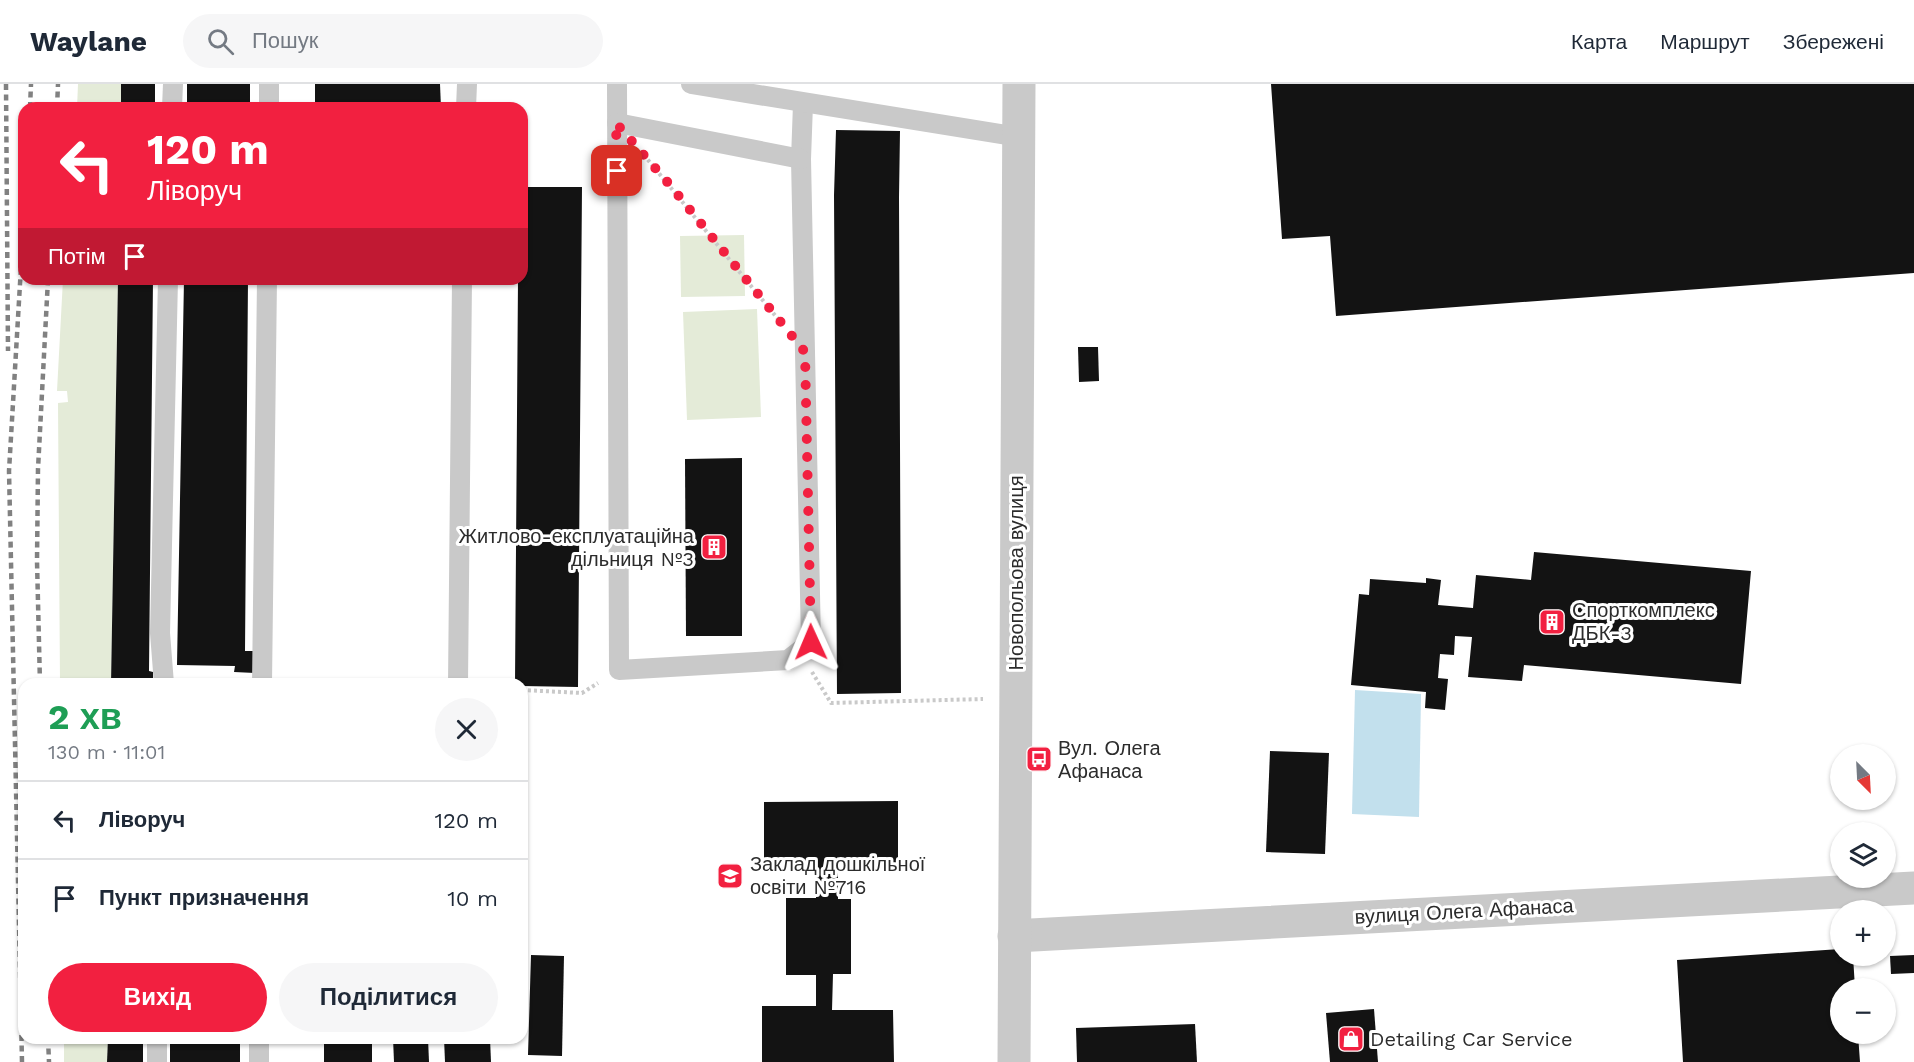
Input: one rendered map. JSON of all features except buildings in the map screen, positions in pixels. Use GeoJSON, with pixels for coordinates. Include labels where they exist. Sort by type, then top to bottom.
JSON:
{"type":"FeatureCollection","features":[{"type":"Feature","properties":{"kind":"street","name":"Новопольова вулиця"},"geometry":{"type":"LineString","coordinates":[[1014,1062],[1019,84]]}},
{"type":"Feature","properties":{"kind":"street","name":"вулиця Олега Афанаса"},"geometry":{"type":"LineString","coordinates":[[1014,936],[1914,888]]}},
{"type":"Feature","properties":{"kind":"lane"},"geometry":{"type":"LineString","coordinates":[[172,102],[173,84]]}},
{"type":"Feature","properties":{"kind":"lane"},"geometry":{"type":"LineString","coordinates":[[269,84],[269,102]]}},
{"type":"Feature","properties":{"kind":"lane"},"geometry":{"type":"LineString","coordinates":[[466,102],[467,84]]}},
{"type":"Feature","properties":{"kind":"lane"},"geometry":{"type":"LineString","coordinates":[[617,84],[619,670],[788,660],[811,642],[801,159],[803,104]]}},
{"type":"Feature","properties":{"kind":"lane"},"geometry":{"type":"LineString","coordinates":[[691,84],[803,104],[1019,137]]}},
{"type":"Feature","properties":{"kind":"lane"},"geometry":{"type":"LineString","coordinates":[[616,123],[801,159]]}},
{"type":"Feature","properties":{"kind":"lane"},"geometry":{"type":"LineString","coordinates":[[164,678],[160,633],[168,285]]}},
{"type":"Feature","properties":{"kind":"lane"},"geometry":{"type":"LineString","coordinates":[[262,678],[267,285]]}},
{"type":"Feature","properties":{"kind":"lane"},"geometry":{"type":"LineString","coordinates":[[458,678],[462,285]]}},
{"type":"Feature","properties":{"kind":"lane"},"geometry":{"type":"LineString","coordinates":[[157,1044],[157,1062]]}},
{"type":"Feature","properties":{"kind":"lane"},"geometry":{"type":"LineString","coordinates":[[259,1044],[259,1062]]}},
{"type":"Feature","properties":{"kind":"path"},"geometry":{"type":"LineString","coordinates":[[616,123],[676,192],[805,352]]}},
{"type":"Feature","properties":{"kind":"path"},"geometry":{"type":"LineString","coordinates":[[800,651],[831,703],[983,699]]}},
{"type":"Feature","properties":{"kind":"path"},"geometry":{"type":"LineString","coordinates":[[528,690],[582,693],[619,670]]}},
{"type":"Feature","properties":{"kind":"green space"},"geometry":{"type":"Polygon","coordinates":[[[78,84],[121,84],[121,102],[77,102],[78,84]]]}},
{"type":"Feature","properties":{"kind":"green space"},"geometry":{"type":"Polygon","coordinates":[[[744,235],[745,296],[681,297],[680,236],[744,235]]]}},
{"type":"Feature","properties":{"kind":"green space"},"geometry":{"type":"Polygon","coordinates":[[[63,285],[118,285],[111,678],[60,678],[58,403],[68,402],[67,391],[57,391],[63,285]]]}},
{"type":"Feature","properties":{"kind":"green space"},"geometry":{"type":"Polygon","coordinates":[[[757,309],[761,417],[687,420],[683,312],[757,309]]]}},
{"type":"Feature","properties":{"kind":"green space"},"geometry":{"type":"Polygon","coordinates":[[[64,1044],[108,1044],[107,1062],[64,1062],[64,1044]]]}},
{"type":"Feature","properties":{"kind":"water"},"geometry":{"type":"Polygon","coordinates":[[[1355,690],[1421,694],[1419,817],[1352,814],[1355,690]]]}},
{"type":"Feature","properties":{"kind":"railway"},"geometry":{"type":"LineString","coordinates":[[6,84],[8,351]]}},
{"type":"Feature","properties":{"kind":"railway"},"geometry":{"type":"LineString","coordinates":[[30,102],[31,84]]}},
{"type":"Feature","properties":{"kind":"railway"},"geometry":{"type":"LineString","coordinates":[[57,102],[58,84]]}},
{"type":"Feature","properties":{"kind":"railway"},"geometry":{"type":"LineString","coordinates":[[18,880],[9,471],[20,285]]}},
{"type":"Feature","properties":{"kind":"railway"},"geometry":{"type":"LineString","coordinates":[[40,678],[37,561],[38,469],[48,285]]}},
{"type":"Feature","properties":{"kind":"railway"},"geometry":{"type":"LineString","coordinates":[[22,1044],[22,1062]]}},
{"type":"Feature","properties":{"kind":"railway"},"geometry":{"type":"LineString","coordinates":[[48,1044],[49,1062]]}},
{"type":"Feature","properties":{"kind":"place","name":"Житлово-експлуатаційна дільниця №3"},"geometry":{"type":"Point","coordinates":[714,547]}},
{"type":"Feature","properties":{"kind":"place","name":"Спорткомплекс ДБК-3"},"geometry":{"type":"Point","coordinates":[1552,622]}},
{"type":"Feature","properties":{"kind":"place","name":"Вул. Олега Афанаса"},"geometry":{"type":"Point","coordinates":[1039,759]}},
{"type":"Feature","properties":{"kind":"place","name":"Заклад дошкільної освіти №716"},"geometry":{"type":"Point","coordinates":[730,876]}},
{"type":"Feature","properties":{"kind":"place","name":"Detailing Car Service"},"geometry":{"type":"Point","coordinates":[1351,1039]}},
{"type":"Feature","properties":{"kind":"route"},"geometry":{"type":"LineString","coordinates":[[617,171],[616,123],[669,184],[805,352],[811,642]]}}]}
